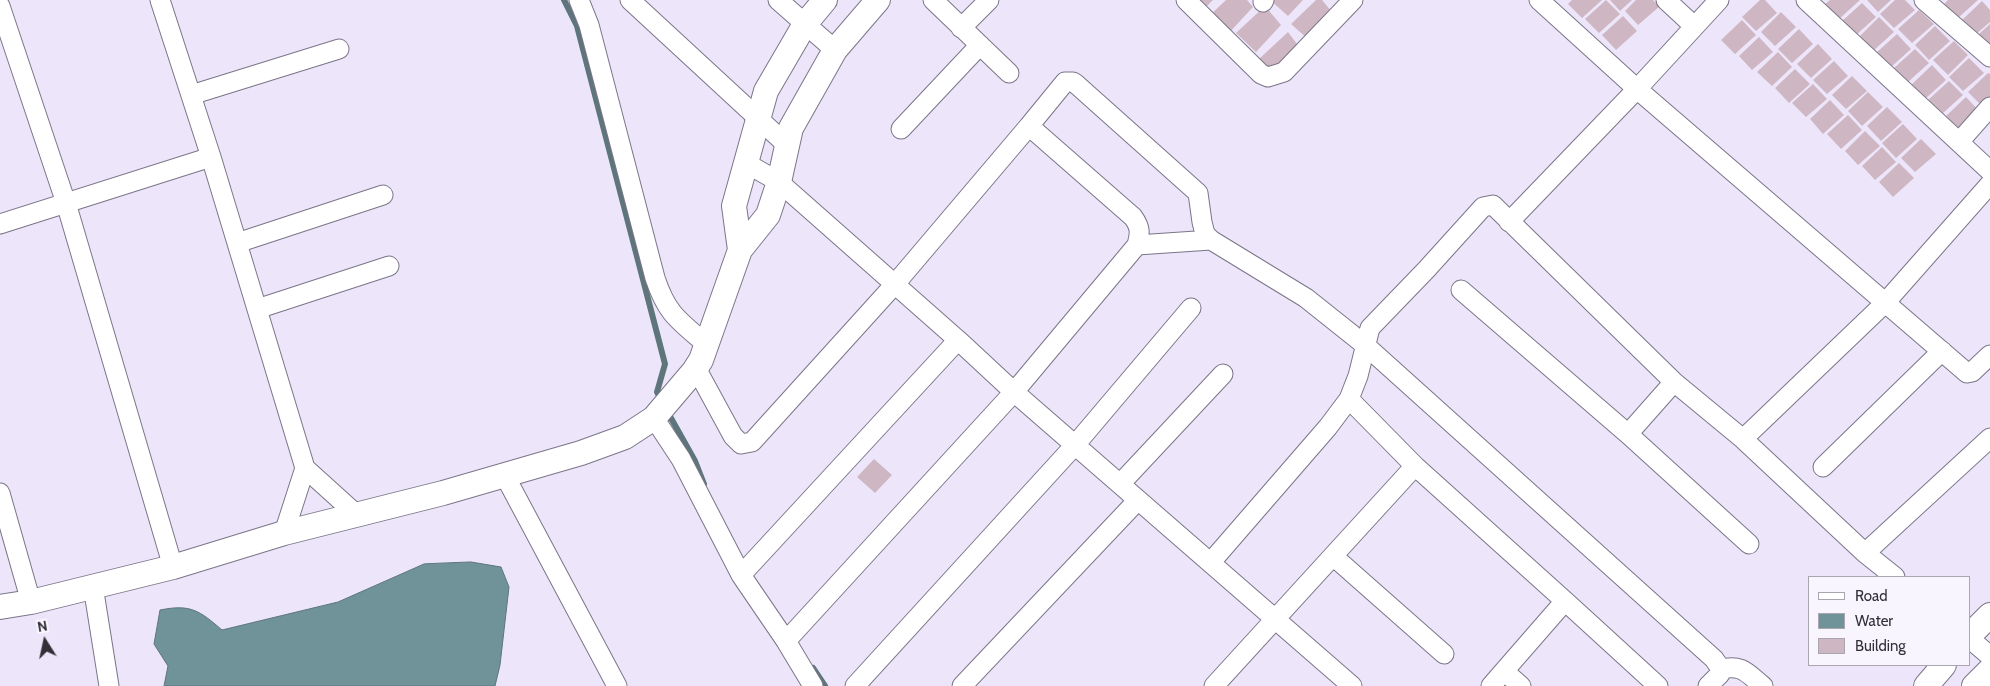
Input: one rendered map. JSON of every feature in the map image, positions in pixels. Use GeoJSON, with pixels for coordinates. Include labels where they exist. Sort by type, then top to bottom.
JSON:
{"type":"FeatureCollection","features":[{"type":"Feature","properties":{"kind":"street"},"geometry":{"type":"LineString","coordinates":[[160,0],[211,157],[305,468],[357,515]]}},
{"type":"Feature","properties":{"kind":"street"},"geometry":{"type":"LineString","coordinates":[[579,0],[589,25],[661,296],[668,309],[678,320],[706,344]]}},
{"type":"Feature","properties":{"kind":"street"},"geometry":{"type":"LineString","coordinates":[[630,0],[787,144]]}},
{"type":"Feature","properties":{"kind":"street"},"geometry":{"type":"LineString","coordinates":[[778,0],[835,50]]}},
{"type":"Feature","properties":{"kind":"street"},"geometry":{"type":"LineString","coordinates":[[740,250],[734,206],[766,91],[804,24],[825,0]]}},
{"type":"Feature","properties":{"kind":"street"},"geometry":{"type":"LineString","coordinates":[[2,609],[173,567],[284,533],[505,476],[581,453],[625,436],[658,414],[695,369],[740,250],[768,214],[779,182],[791,128],[835,50],[878,0]]}},
{"type":"Feature","properties":{"kind":"street"},"geometry":{"type":"LineString","coordinates":[[933,0],[1010,73]]}},
{"type":"Feature","properties":{"kind":"street"},"geometry":{"type":"LineString","coordinates":[[962,28],[989,0]]}},
{"type":"Feature","properties":{"kind":"street"},"geometry":{"type":"LineString","coordinates":[[1186,0],[1261,74],[1268,77],[1284,72],[1353,0]]}},
{"type":"Feature","properties":{"kind":"street"},"geometry":{"type":"LineString","coordinates":[[1539,0],[1637,90],[1967,374],[1972,372],[1990,355]]}},
{"type":"Feature","properties":{"kind":"street"},"geometry":{"type":"LineString","coordinates":[[1666,0],[1694,26]]}},
{"type":"Feature","properties":{"kind":"street"},"geometry":{"type":"LineString","coordinates":[[1509,222],[1637,90],[1719,0]]}},
{"type":"Feature","properties":{"kind":"street"},"geometry":{"type":"LineString","coordinates":[[1806,0],[1990,171]]}},
{"type":"Feature","properties":{"kind":"street"},"geometry":{"type":"LineString","coordinates":[[1924,0],[1990,57]]}},
{"type":"Feature","properties":{"kind":"street"},"geometry":{"type":"LineString","coordinates":[[0,6],[66,203],[173,567]]}},
{"type":"Feature","properties":{"kind":"street"},"geometry":{"type":"LineString","coordinates":[[901,129],[980,45]]}},
{"type":"Feature","properties":{"kind":"street"},"geometry":{"type":"LineString","coordinates":[[191,95],[339,49]]}},
{"type":"Feature","properties":{"kind":"street"},"geometry":{"type":"LineString","coordinates":[[695,369],[733,436],[741,444],[752,442],[895,284],[1066,82],[1073,82],[1198,193],[1205,234],[1211,240],[1306,298],[1365,344],[1714,659],[1721,669]]}},
{"type":"Feature","properties":{"kind":"street"},"geometry":{"type":"LineString","coordinates":[[1959,142],[1990,107]]}},
{"type":"Feature","properties":{"kind":"street"},"geometry":{"type":"LineString","coordinates":[[786,641],[1014,392],[1137,245],[1141,232],[1133,217],[1029,126]]}},
{"type":"Feature","properties":{"kind":"street"},"geometry":{"type":"LineString","coordinates":[[0,224],[211,157]]}},
{"type":"Feature","properties":{"kind":"street"},"geometry":{"type":"LineString","coordinates":[[746,163],[779,182],[1014,392],[1352,686]]}},
{"type":"Feature","properties":{"kind":"street"},"geometry":{"type":"LineString","coordinates":[[1743,439],[1885,303],[1990,184]]}},
{"type":"Feature","properties":{"kind":"street"},"geometry":{"type":"LineString","coordinates":[[237,242],[383,195]]}},
{"type":"Feature","properties":{"kind":"street"},"geometry":{"type":"LineString","coordinates":[[1211,562],[1328,427],[1349,399],[1358,376],[1370,328],[1483,207],[1493,205],[1674,382],[1743,439],[1865,553],[1894,576]]}},
{"type":"Feature","properties":{"kind":"street"},"geometry":{"type":"LineString","coordinates":[[1137,245],[1211,240]]}},
{"type":"Feature","properties":{"kind":"street"},"geometry":{"type":"LineString","coordinates":[[257,309],[389,266]]}},
{"type":"Feature","properties":{"kind":"street"},"geometry":{"type":"LineString","coordinates":[[1461,290],[1628,434],[1749,544]]}},
{"type":"Feature","properties":{"kind":"street"},"geometry":{"type":"LineString","coordinates":[[855,686],[1075,444],[1191,308]]}},
{"type":"Feature","properties":{"kind":"street"},"geometry":{"type":"LineString","coordinates":[[741,575],[958,340]]}},
{"type":"Feature","properties":{"kind":"street"},"geometry":{"type":"LineString","coordinates":[[1823,468],[1942,351]]}},
{"type":"Feature","properties":{"kind":"street"},"geometry":{"type":"LineString","coordinates":[[1120,484],[1223,374]]}},
{"type":"Feature","properties":{"kind":"street"},"geometry":{"type":"LineString","coordinates":[[1628,434],[1674,382]]}},
{"type":"Feature","properties":{"kind":"street"},"geometry":{"type":"LineString","coordinates":[[1349,399],[1415,466],[1658,686]]}},
{"type":"Feature","properties":{"kind":"street"},"geometry":{"type":"LineString","coordinates":[[658,414],[741,575],[786,641],[813,686]]}},
{"type":"Feature","properties":{"kind":"street"},"geometry":{"type":"LineString","coordinates":[[1865,553],[1990,438]]}},
{"type":"Feature","properties":{"kind":"street"},"geometry":{"type":"LineString","coordinates":[[1214,686],[1415,466]]}},
{"type":"Feature","properties":{"kind":"street"},"geometry":{"type":"LineString","coordinates":[[284,533],[305,468]]}},
{"type":"Feature","properties":{"kind":"street"},"geometry":{"type":"LineString","coordinates":[[505,476],[617,686]]}},
{"type":"Feature","properties":{"kind":"street"},"geometry":{"type":"LineString","coordinates":[[0,493],[31,602]]}},
{"type":"Feature","properties":{"kind":"street"},"geometry":{"type":"LineString","coordinates":[[962,686],[1138,500]]}},
{"type":"Feature","properties":{"kind":"street"},"geometry":{"type":"LineString","coordinates":[[1333,556],[1444,654]]}},
{"type":"Feature","properties":{"kind":"street"},"geometry":{"type":"LineString","coordinates":[[92,586],[109,686]]}},
{"type":"Feature","properties":{"kind":"street"},"geometry":{"type":"LineString","coordinates":[[1490,686],[1565,601]]}},
{"type":"Feature","properties":{"kind":"street"},"geometry":{"type":"LineString","coordinates":[[1970,636],[1990,615]]}},
{"type":"Feature","properties":{"kind":"street"},"geometry":{"type":"LineString","coordinates":[[1970,638],[1990,656]]}},
{"type":"Feature","properties":{"kind":"street"},"geometry":{"type":"LineString","coordinates":[[1721,669],[1733,666],[1739,667],[1763,686]]}},
{"type":"Feature","properties":{"kind":"street"},"geometry":{"type":"LineString","coordinates":[[1926,686],[1943,666]]}},
{"type":"Feature","properties":{"kind":"street"},"geometry":{"type":"LineString","coordinates":[[1708,686],[1720,674],[1721,669]]}},
{"type":"Feature","properties":{"kind":"street"},"geometry":{"type":"LineString","coordinates":[[1974,686],[1990,670]]}},
{"type":"Feature","properties":{"kind":"street"},"geometry":{"type":"LineString","coordinates":[[1504,671],[1521,686]]}},
{"type":"Feature","properties":{"kind":"water"},"geometry":{"type":"Polygon","coordinates":[[[471,562],[501,567],[509,587],[500,665],[495,686],[164,686],[168,666],[154,644],[160,610],[187,608],[194,610],[222,630],[338,602],[424,564],[471,562]]]}},
{"type":"Feature","properties":{"kind":"building"},"geometry":{"type":"Polygon","coordinates":[[[1197,0],[1213,0],[1205,8],[1197,0]]]}},
{"type":"Feature","properties":{"kind":"building"},"geometry":{"type":"Polygon","coordinates":[[[1226,0],[1247,0],[1253,7],[1228,34],[1209,16],[1226,0]]]}},
{"type":"Feature","properties":{"kind":"building"},"geometry":{"type":"Polygon","coordinates":[[[1270,0],[1303,0],[1288,16],[1270,0]]]}},
{"type":"Feature","properties":{"kind":"building"},"geometry":{"type":"Polygon","coordinates":[[[1316,0],[1322,0],[1333,13],[1308,39],[1291,24],[1316,0]]]}},
{"type":"Feature","properties":{"kind":"building"},"geometry":{"type":"Polygon","coordinates":[[[1572,0],[1602,0],[1582,18],[1568,4],[1572,0]]]}},
{"type":"Feature","properties":{"kind":"building"},"geometry":{"type":"Polygon","coordinates":[[[1606,0],[1620,14],[1599,33],[1585,19],[1606,0]]]}},
{"type":"Feature","properties":{"kind":"building"},"geometry":{"type":"Polygon","coordinates":[[[1610,0],[1632,0],[1620,11],[1610,0]]]}},
{"type":"Feature","properties":{"kind":"building"},"geometry":{"type":"Polygon","coordinates":[[[1636,0],[1653,0],[1660,6],[1638,25],[1625,11],[1636,0]]]}},
{"type":"Feature","properties":{"kind":"building"},"geometry":{"type":"Polygon","coordinates":[[[1760,0],[1765,0],[1777,13],[1756,31],[1742,17],[1760,0]]]}},
{"type":"Feature","properties":{"kind":"building"},"geometry":{"type":"Polygon","coordinates":[[[1830,0],[1860,0],[1838,20],[1824,5],[1830,0]]]}},
{"type":"Feature","properties":{"kind":"building"},"geometry":{"type":"Polygon","coordinates":[[[1867,0],[1891,0],[1878,12],[1867,0]]]}},
{"type":"Feature","properties":{"kind":"building"},"geometry":{"type":"Polygon","coordinates":[[[1895,0],[1905,0],[1915,10],[1894,28],[1880,14],[1895,0]]]}},
{"type":"Feature","properties":{"kind":"building"},"geometry":{"type":"Polygon","coordinates":[[[1948,0],[1978,0],[1958,18],[1944,4],[1948,0]]]}},
{"type":"Feature","properties":{"kind":"building"},"geometry":{"type":"Polygon","coordinates":[[[1982,1],[1990,10],[1990,22],[1975,35],[1961,21],[1982,1]]]}},
{"type":"Feature","properties":{"kind":"building"},"geometry":{"type":"Polygon","coordinates":[[[1862,3],[1876,17],[1855,36],[1841,22],[1862,3]]]}},
{"type":"Feature","properties":{"kind":"building"},"geometry":{"type":"Polygon","coordinates":[[[1265,6],[1281,25],[1256,52],[1236,33],[1265,6]]]}},
{"type":"Feature","properties":{"kind":"building"},"geometry":{"type":"Polygon","coordinates":[[[1919,10],[1934,24],[1912,43],[1898,29],[1919,10]]]}},
{"type":"Feature","properties":{"kind":"building"},"geometry":{"type":"Polygon","coordinates":[[[1781,12],[1796,27],[1775,46],[1761,32],[1781,12]]]}},
{"type":"Feature","properties":{"kind":"building"},"geometry":{"type":"Polygon","coordinates":[[[1623,16],[1637,31],[1616,50],[1602,35],[1623,16]]]}},
{"type":"Feature","properties":{"kind":"building"},"geometry":{"type":"Polygon","coordinates":[[[1879,17],[1894,32],[1873,51],[1859,37],[1879,17]]]}},
{"type":"Feature","properties":{"kind":"building"},"geometry":{"type":"Polygon","coordinates":[[[1742,20],[1756,35],[1735,54],[1721,40],[1742,20]]]}},
{"type":"Feature","properties":{"kind":"building"},"geometry":{"type":"Polygon","coordinates":[[[1990,24],[1990,48],[1978,35],[1990,24]]]}},
{"type":"Feature","properties":{"kind":"building"},"geometry":{"type":"Polygon","coordinates":[[[1935,26],[1950,41],[1929,60],[1915,45],[1935,26]]]}},
{"type":"Feature","properties":{"kind":"building"},"geometry":{"type":"Polygon","coordinates":[[[1799,29],[1813,44],[1792,63],[1778,49],[1799,29]]]}},
{"type":"Feature","properties":{"kind":"building"},"geometry":{"type":"Polygon","coordinates":[[[1288,32],[1300,48],[1276,74],[1259,59],[1288,32]]]}},
{"type":"Feature","properties":{"kind":"building"},"geometry":{"type":"Polygon","coordinates":[[[1897,34],[1911,49],[1890,68],[1876,53],[1897,34]]]}},
{"type":"Feature","properties":{"kind":"building"},"geometry":{"type":"Polygon","coordinates":[[[1759,37],[1773,52],[1752,70],[1739,56],[1759,37]]]}},
{"type":"Feature","properties":{"kind":"building"},"geometry":{"type":"Polygon","coordinates":[[[1954,41],[1968,55],[1948,75],[1933,60],[1954,41]]]}},
{"type":"Feature","properties":{"kind":"building"},"geometry":{"type":"Polygon","coordinates":[[[1818,44],[1832,59],[1811,78],[1797,64],[1818,44]]]}},
{"type":"Feature","properties":{"kind":"building"},"geometry":{"type":"Polygon","coordinates":[[[1915,49],[1929,63],[1908,82],[1894,68],[1915,49]]]}},
{"type":"Feature","properties":{"kind":"building"},"geometry":{"type":"Polygon","coordinates":[[[1778,52],[1792,67],[1772,86],[1757,72],[1778,52]]]}},
{"type":"Feature","properties":{"kind":"building"},"geometry":{"type":"Polygon","coordinates":[[[1969,58],[1984,73],[1963,91],[1949,77],[1969,58]]]}},
{"type":"Feature","properties":{"kind":"building"},"geometry":{"type":"Polygon","coordinates":[[[1834,61],[1848,76],[1827,94],[1813,80],[1834,61]]]}},
{"type":"Feature","properties":{"kind":"building"},"geometry":{"type":"Polygon","coordinates":[[[1932,65],[1946,80],[1925,99],[1911,85],[1932,65]]]}},
{"type":"Feature","properties":{"kind":"building"},"geometry":{"type":"Polygon","coordinates":[[[1795,69],[1810,84],[1789,103],[1775,88],[1795,69]]]}},
{"type":"Feature","properties":{"kind":"building"},"geometry":{"type":"Polygon","coordinates":[[[1988,73],[1990,74],[1990,99],[1982,106],[1968,92],[1988,73]]]}},
{"type":"Feature","properties":{"kind":"building"},"geometry":{"type":"Polygon","coordinates":[[[1852,76],[1867,91],[1846,109],[1832,95],[1852,76]]]}},
{"type":"Feature","properties":{"kind":"building"},"geometry":{"type":"Polygon","coordinates":[[[1949,81],[1963,95],[1942,114],[1928,100],[1949,81]]]}},
{"type":"Feature","properties":{"kind":"building"},"geometry":{"type":"Polygon","coordinates":[[[1813,84],[1827,99],[1806,117],[1792,103],[1813,84]]]}},
{"type":"Feature","properties":{"kind":"building"},"geometry":{"type":"Polygon","coordinates":[[[1868,92],[1883,107],[1862,126],[1848,111],[1868,92]]]}},
{"type":"Feature","properties":{"kind":"building"},"geometry":{"type":"Polygon","coordinates":[[[1966,97],[1980,112],[1959,131],[1946,116],[1966,97]]]}},
{"type":"Feature","properties":{"kind":"building"},"geometry":{"type":"Polygon","coordinates":[[[1830,100],[1844,115],[1823,134],[1810,119],[1830,100]]]}},
{"type":"Feature","properties":{"kind":"building"},"geometry":{"type":"Polygon","coordinates":[[[1887,107],[1902,122],[1881,141],[1867,126],[1887,107]]]}},
{"type":"Feature","properties":{"kind":"building"},"geometry":{"type":"Polygon","coordinates":[[[1848,115],[1862,130],[1841,149],[1827,134],[1848,115]]]}},
{"type":"Feature","properties":{"kind":"building"},"geometry":{"type":"Polygon","coordinates":[[[1903,124],[1917,139],[1896,158],[1882,143],[1903,124]]]}},
{"type":"Feature","properties":{"kind":"building"},"geometry":{"type":"Polygon","coordinates":[[[1865,131],[1880,146],[1858,165],[1845,151],[1865,131]]]}},
{"type":"Feature","properties":{"kind":"building"},"geometry":{"type":"Polygon","coordinates":[[[1921,139],[1936,154],[1915,172],[1901,158],[1921,139]]]}},
{"type":"Feature","properties":{"kind":"building"},"geometry":{"type":"Polygon","coordinates":[[[1882,147],[1896,162],[1875,180],[1862,166],[1882,147]]]}},
{"type":"Feature","properties":{"kind":"building"},"geometry":{"type":"Polygon","coordinates":[[[1899,163],[1914,178],[1893,197],[1879,182],[1899,163]]]}},
{"type":"Feature","properties":{"kind":"building"},"geometry":{"type":"Polygon","coordinates":[[[874,459],[892,475],[875,493],[857,477],[874,459]]]}},
{"type":"Feature","properties":{"kind":"waterway"},"geometry":{"type":"LineString","coordinates":[[564,0],[577,26],[665,364],[657,392],[662,402]]}},
{"type":"Feature","properties":{"kind":"waterway"},"geometry":{"type":"LineString","coordinates":[[667,411],[695,461],[704,484]]}},
{"type":"Feature","properties":{"kind":"waterway"},"geometry":{"type":"LineString","coordinates":[[813,668],[825,686]]}}]}
